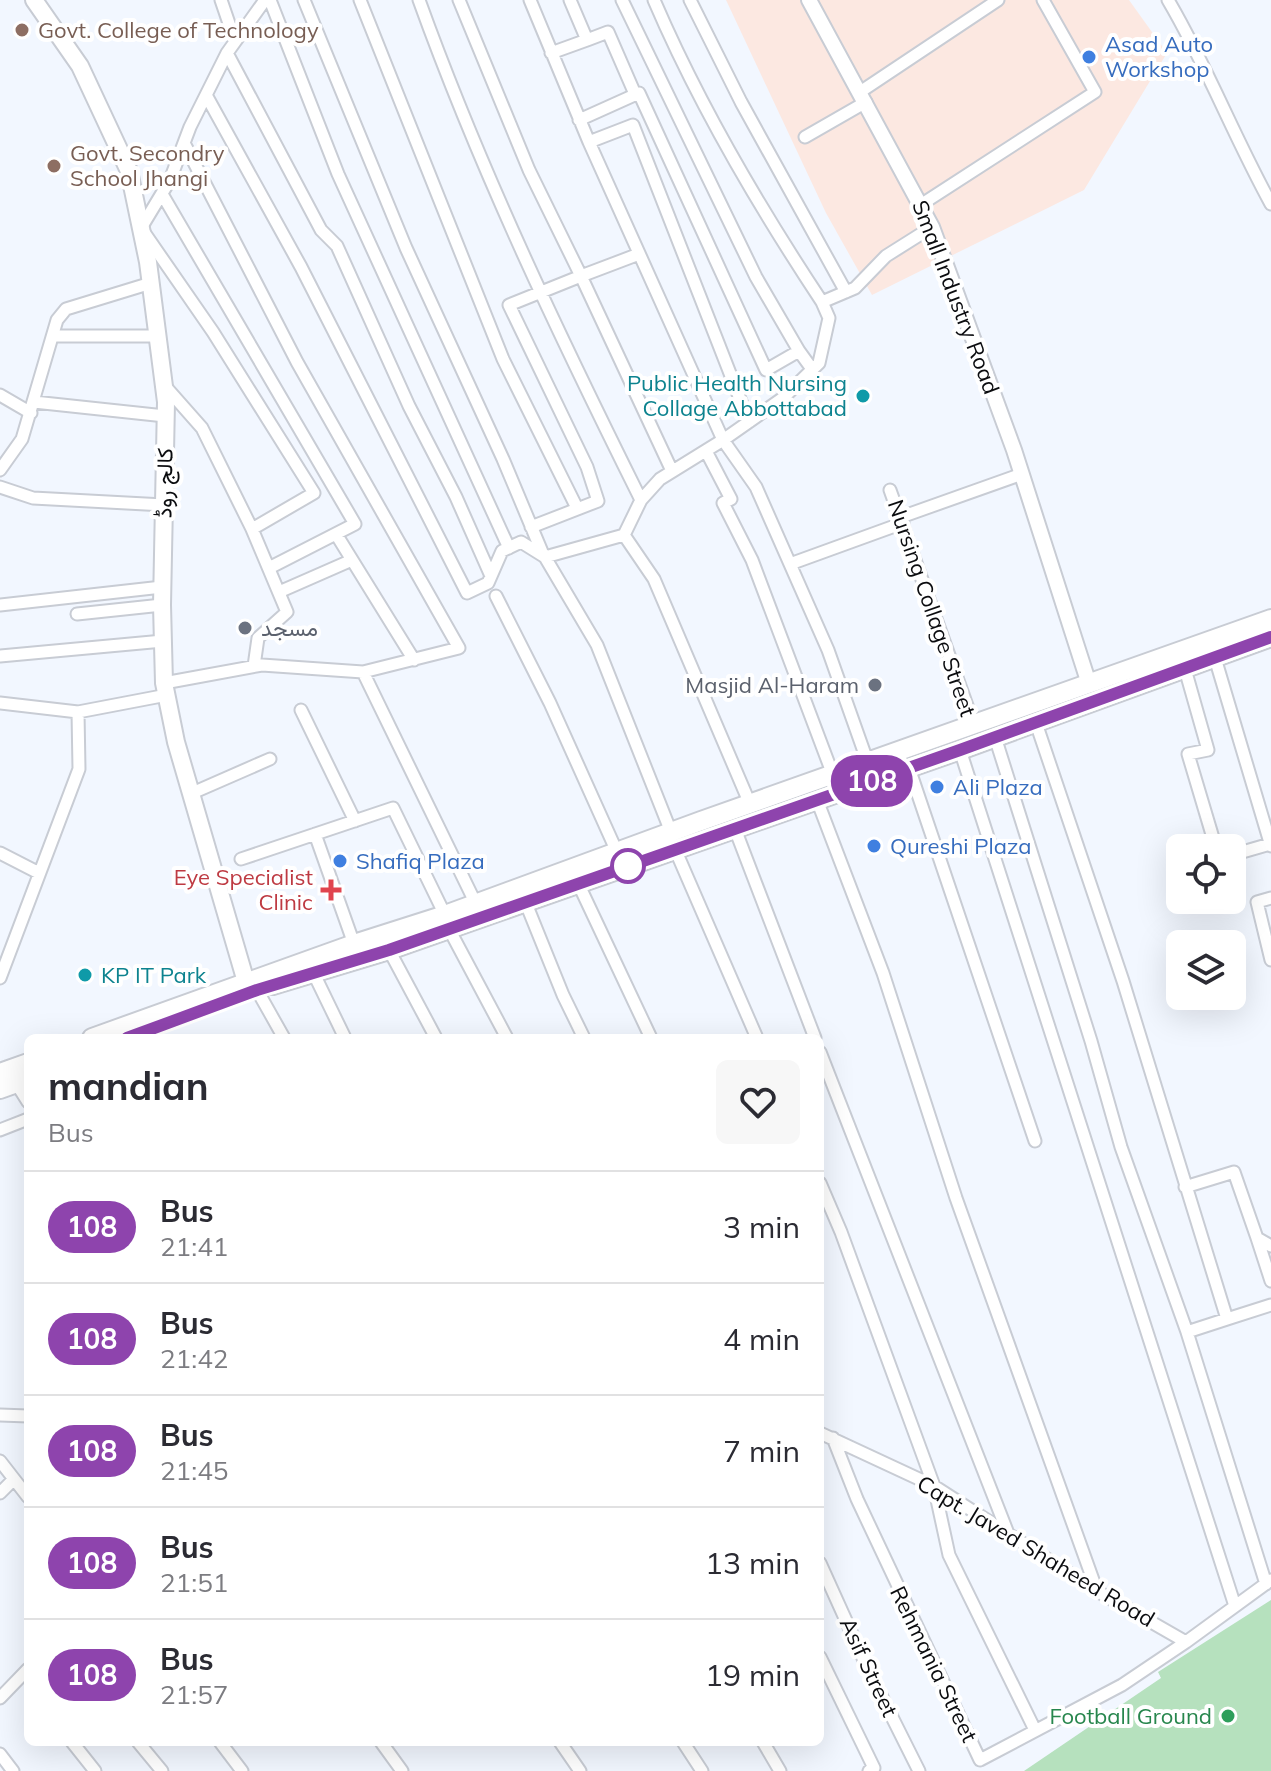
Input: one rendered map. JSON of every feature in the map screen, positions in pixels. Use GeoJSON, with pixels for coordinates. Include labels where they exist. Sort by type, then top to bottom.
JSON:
{"type":"FeatureCollection","features":[{"type":"Feature","properties":{"kind":"highway"},"geometry":{"type":"LineString","coordinates":[[104,1034],[252,986],[389,950],[476,904],[617,852],[735,829],[1036,723],[1092,693],[1271,619]]}},
{"type":"Feature","properties":{"kind":"highway"},"geometry":{"type":"LineString","coordinates":[[137,1034],[354,944],[525,901],[578,883],[750,804],[974,725],[1185,669],[1271,637]]}},
{"type":"Feature","properties":{"kind":"highway"},"geometry":{"type":"LineString","coordinates":[[0,1073],[24,1064]]}},
{"type":"Feature","properties":{"kind":"main road","name":"کالج روڈ"},"geometry":{"type":"LineString","coordinates":[[34,0],[86,79],[129,171],[151,283],[163,384],[162,605],[166,689],[190,794],[252,986]]}},
{"type":"Feature","properties":{"kind":"street"},"geometry":{"type":"LineString","coordinates":[[221,0],[235,41]]}},
{"type":"Feature","properties":{"kind":"street"},"geometry":{"type":"LineString","coordinates":[[252,529],[314,493],[213,332],[141,228],[170,180],[227,53],[268,0],[338,174],[509,548]]}},
{"type":"Feature","properties":{"kind":"street"},"geometry":{"type":"LineString","coordinates":[[304,0],[406,248],[531,527],[545,557],[597,645],[673,841],[755,1034]]}},
{"type":"Feature","properties":{"kind":"street"},"geometry":{"type":"LineString","coordinates":[[360,0],[503,359],[577,508]]}},
{"type":"Feature","properties":{"kind":"street"},"geometry":{"type":"LineString","coordinates":[[419,0],[445,71],[540,291],[641,500]]}},
{"type":"Feature","properties":{"kind":"street"},"geometry":{"type":"LineString","coordinates":[[459,0],[529,170],[672,471]]}},
{"type":"Feature","properties":{"kind":"street"},"geometry":{"type":"LineString","coordinates":[[530,0],[579,120],[723,440],[756,487],[828,650],[868,763]]}},
{"type":"Feature","properties":{"kind":"street"},"geometry":{"type":"LineString","coordinates":[[570,0],[587,40]]}},
{"type":"Feature","properties":{"kind":"street"},"geometry":{"type":"LineString","coordinates":[[622,0],[756,277],[812,369]]}},
{"type":"Feature","properties":{"kind":"street"},"geometry":{"type":"LineString","coordinates":[[206,95],[301,267],[467,593],[488,583],[502,551],[521,542],[545,557],[624,535],[641,500],[660,479],[783,398],[819,363],[829,318],[822,302],[785,247],[680,60],[654,0]]}},
{"type":"Feature","properties":{"kind":"street"},"geometry":{"type":"LineString","coordinates":[[690,0],[741,102],[846,292]]}},
{"type":"Feature","properties":{"kind":"street","name":"Small Industry Road"},"geometry":{"type":"LineString","coordinates":[[809,0],[932,227],[1022,474],[1092,693]]}},
{"type":"Feature","properties":{"kind":"street"},"geometry":{"type":"LineString","coordinates":[[805,137],[998,0]]}},
{"type":"Feature","properties":{"kind":"street"},"geometry":{"type":"LineString","coordinates":[[922,204],[1095,92],[1043,0]]}},
{"type":"Feature","properties":{"kind":"street"},"geometry":{"type":"LineString","coordinates":[[1168,0],[1244,156],[1271,204]]}},
{"type":"Feature","properties":{"kind":"street"},"geometry":{"type":"LineString","coordinates":[[551,53],[608,32],[635,94]]}},
{"type":"Feature","properties":{"kind":"street"},"geometry":{"type":"LineString","coordinates":[[227,53],[321,230],[337,246],[409,406],[456,497],[491,576]]}},
{"type":"Feature","properties":{"kind":"street"},"geometry":{"type":"LineString","coordinates":[[579,120],[639,93],[766,370],[799,351]]}},
{"type":"Feature","properties":{"kind":"street"},"geometry":{"type":"LineString","coordinates":[[589,142],[633,125],[749,422]]}},
{"type":"Feature","properties":{"kind":"street"},"geometry":{"type":"LineString","coordinates":[[0,703],[78,712],[254,666],[363,672],[459,648],[297,362],[184,143]]}},
{"type":"Feature","properties":{"kind":"street"},"geometry":{"type":"LineString","coordinates":[[162,194],[355,524],[269,568]]}},
{"type":"Feature","properties":{"kind":"street"},"geometry":{"type":"LineString","coordinates":[[822,302],[855,288],[886,256],[932,227]]}},
{"type":"Feature","properties":{"kind":"street"},"geometry":{"type":"LineString","coordinates":[[531,527],[598,501],[587,467],[509,305],[639,254]]}},
{"type":"Feature","properties":{"kind":"street"},"geometry":{"type":"LineString","coordinates":[[0,470],[22,439],[57,320],[66,309],[151,283]]}},
{"type":"Feature","properties":{"kind":"street"},"geometry":{"type":"LineString","coordinates":[[53,336],[157,336]]}},
{"type":"Feature","properties":{"kind":"street"},"geometry":{"type":"LineString","coordinates":[[163,384],[202,428],[252,529],[287,612],[258,638],[254,666]]}},
{"type":"Feature","properties":{"kind":"street"},"geometry":{"type":"LineString","coordinates":[[0,395],[33,407],[165,416]]}},
{"type":"Feature","properties":{"kind":"street"},"geometry":{"type":"LineString","coordinates":[[706,451],[731,499],[723,503],[752,560],[833,775]]}},
{"type":"Feature","properties":{"kind":"street"},"geometry":{"type":"LineString","coordinates":[[790,564],[1022,474]]}},
{"type":"Feature","properties":{"kind":"street"},"geometry":{"type":"LineString","coordinates":[[0,487],[33,498],[164,505]]}},
{"type":"Feature","properties":{"kind":"street","name":"Nursing Collage Street"},"geometry":{"type":"LineString","coordinates":[[890,490],[974,725]]}},
{"type":"Feature","properties":{"kind":"street"},"geometry":{"type":"LineString","coordinates":[[336,534],[414,660]]}},
{"type":"Feature","properties":{"kind":"street"},"geometry":{"type":"LineString","coordinates":[[624,535],[654,579],[750,804]]}},
{"type":"Feature","properties":{"kind":"street"},"geometry":{"type":"LineString","coordinates":[[279,592],[352,560]]}},
{"type":"Feature","properties":{"kind":"street"},"geometry":{"type":"LineString","coordinates":[[0,605],[162,587]]}},
{"type":"Feature","properties":{"kind":"street"},"geometry":{"type":"LineString","coordinates":[[496,596],[550,703],[617,852]]}},
{"type":"Feature","properties":{"kind":"street"},"geometry":{"type":"LineString","coordinates":[[77,614],[162,605]]}},
{"type":"Feature","properties":{"kind":"street"},"geometry":{"type":"LineString","coordinates":[[0,656],[163,641]]}},
{"type":"Feature","properties":{"kind":"street"},"geometry":{"type":"LineString","coordinates":[[1215,658],[1269,830],[1271,845],[1246,851]]}},
{"type":"Feature","properties":{"kind":"street"},"geometry":{"type":"LineString","coordinates":[[1185,669],[1208,750],[1188,754],[1212,834]]}},
{"type":"Feature","properties":{"kind":"street"},"geometry":{"type":"LineString","coordinates":[[363,672],[476,904]]}},
{"type":"Feature","properties":{"kind":"street"},"geometry":{"type":"LineString","coordinates":[[301,710],[355,821]]}},
{"type":"Feature","properties":{"kind":"street"},"geometry":{"type":"LineString","coordinates":[[0,978],[79,769],[78,712]]}},
{"type":"Feature","properties":{"kind":"street"},"geometry":{"type":"LineString","coordinates":[[1036,723],[1123,981],[1227,1319]]}},
{"type":"Feature","properties":{"kind":"street"},"geometry":{"type":"LineString","coordinates":[[995,737],[1091,1041],[1121,1147],[1187,1332],[1268,1582],[1186,1642]]}},
{"type":"Feature","properties":{"kind":"street"},"geometry":{"type":"LineString","coordinates":[[960,750],[1235,1606]]}},
{"type":"Feature","properties":{"kind":"street"},"geometry":{"type":"LineString","coordinates":[[190,794],[270,759]]}},
{"type":"Feature","properties":{"kind":"street"},"geometry":{"type":"LineString","coordinates":[[909,768],[1035,1141]]}},
{"type":"Feature","properties":{"kind":"street"},"geometry":{"type":"LineString","coordinates":[[817,800],[883,973],[941,1155],[1097,1591]]}},
{"type":"Feature","properties":{"kind":"street"},"geometry":{"type":"LineString","coordinates":[[241,859],[393,808],[505,1034]]}},
{"type":"Feature","properties":{"kind":"street"},"geometry":{"type":"LineString","coordinates":[[735,829],[813,1034]]}},
{"type":"Feature","properties":{"kind":"street"},"geometry":{"type":"LineString","coordinates":[[315,834],[354,944]]}},
{"type":"Feature","properties":{"kind":"street"},"geometry":{"type":"LineString","coordinates":[[0,853],[39,873]]}},
{"type":"Feature","properties":{"kind":"street"},"geometry":{"type":"LineString","coordinates":[[578,883],[649,1034]]}},
{"type":"Feature","properties":{"kind":"street"},"geometry":{"type":"LineString","coordinates":[[1271,898],[1257,902],[1271,960]]}},
{"type":"Feature","properties":{"kind":"street"},"geometry":{"type":"LineString","coordinates":[[525,901],[582,1034]]}},
{"type":"Feature","properties":{"kind":"street"},"geometry":{"type":"LineString","coordinates":[[389,950],[434,1034]]}},
{"type":"Feature","properties":{"kind":"street"},"geometry":{"type":"LineString","coordinates":[[313,972],[343,1034]]}},
{"type":"Feature","properties":{"kind":"street"},"geometry":{"type":"LineString","coordinates":[[252,986],[282,1034]]}},
{"type":"Feature","properties":{"kind":"street"},"geometry":{"type":"LineString","coordinates":[[824,1062],[1009,1536]]}},
{"type":"Feature","properties":{"kind":"street"},"geometry":{"type":"LineString","coordinates":[[0,1130],[24,1121]]}},
{"type":"Feature","properties":{"kind":"street"},"geometry":{"type":"LineString","coordinates":[[1185,1187],[1234,1172],[1271,1281]]}},
{"type":"Feature","properties":{"kind":"street"},"geometry":{"type":"LineString","coordinates":[[824,1192],[934,1486],[949,1555],[1035,1730]]}},
{"type":"Feature","properties":{"kind":"street"},"geometry":{"type":"LineString","coordinates":[[1257,1238],[1271,1246]]}},
{"type":"Feature","properties":{"kind":"street"},"geometry":{"type":"LineString","coordinates":[[1187,1332],[1271,1305]]}},
{"type":"Feature","properties":{"kind":"street"},"geometry":{"type":"LineString","coordinates":[[0,1415],[24,1416]]}},
{"type":"Feature","properties":{"kind":"street","name":"Capt. Javed Shaheed Road"},"geometry":{"type":"LineString","coordinates":[[824,1435],[934,1486],[1097,1591],[1186,1642]]}},
{"type":"Feature","properties":{"kind":"street","name":"Rehmania Street"},"geometry":{"type":"LineString","coordinates":[[833,1438],[857,1499],[980,1760],[1122,1685],[1186,1642]]}},
{"type":"Feature","properties":{"kind":"street"},"geometry":{"type":"LineString","coordinates":[[0,1461],[24,1492]]}},
{"type":"Feature","properties":{"kind":"street"},"geometry":{"type":"LineString","coordinates":[[0,1493],[14,1479]]}},
{"type":"Feature","properties":{"kind":"street","name":"Asif Street"},"geometry":{"type":"LineString","coordinates":[[824,1572],[919,1771]]}},
{"type":"Feature","properties":{"kind":"street"},"geometry":{"type":"LineString","coordinates":[[824,1665],[874,1768],[869,1771]]}},
{"type":"Feature","properties":{"kind":"street"},"geometry":{"type":"LineString","coordinates":[[0,1698],[24,1679]]}},
{"type":"Feature","properties":{"kind":"street"},"geometry":{"type":"LineString","coordinates":[[75,1746],[95,1771]]}},
{"type":"Feature","properties":{"kind":"street"},"geometry":{"type":"LineString","coordinates":[[141,1746],[162,1771]]}},
{"type":"Feature","properties":{"kind":"street"},"geometry":{"type":"LineString","coordinates":[[223,1746],[242,1771]]}},
{"type":"Feature","properties":{"kind":"street"},"geometry":{"type":"LineString","coordinates":[[384,1746],[402,1771]]}},
{"type":"Feature","properties":{"kind":"street"},"geometry":{"type":"LineString","coordinates":[[563,1746],[580,1771]]}},
{"type":"Feature","properties":{"kind":"street"},"geometry":{"type":"LineString","coordinates":[[686,1746],[702,1771]]}},
{"type":"Feature","properties":{"kind":"street"},"geometry":{"type":"LineString","coordinates":[[765,1746],[780,1771]]}},
{"type":"Feature","properties":{"kind":"street"},"geometry":{"type":"LineString","coordinates":[[0,1754],[13,1771]]}},
{"type":"Feature","properties":{"kind":"shaded area"},"geometry":{"type":"Polygon","coordinates":[[[726,0],[1129,0],[1167,53],[1084,190],[872,295],[826,213],[726,0]]]}},
{"type":"Feature","properties":{"kind":"green space"},"geometry":{"type":"Polygon","coordinates":[[[1271,1600],[1271,1771],[1024,1771],[1161,1678],[1158,1672],[1271,1600]]]}},
{"type":"Feature","properties":{"kind":"bus line","name":"108"},"geometry":{"type":"LineString","coordinates":[[138,1034],[257,990],[389,950],[960,750],[1271,637]]}},
{"type":"Feature","properties":{"kind":"place","name":"Govt. College of Technology"},"geometry":{"type":"Point","coordinates":[22,30]}},
{"type":"Feature","properties":{"kind":"place","name":"Asad Auto Workshop"},"geometry":{"type":"Point","coordinates":[1089,57]}},
{"type":"Feature","properties":{"kind":"place","name":"Govt. Secondry School Jhangi"},"geometry":{"type":"Point","coordinates":[54,166]}},
{"type":"Feature","properties":{"kind":"place","name":"Public Health Nursing Collage Abbottabad"},"geometry":{"type":"Point","coordinates":[863,396]}},
{"type":"Feature","properties":{"kind":"place","name":"مسجد"},"geometry":{"type":"Point","coordinates":[245,628]}},
{"type":"Feature","properties":{"kind":"place","name":"Masjid Al-Haram"},"geometry":{"type":"Point","coordinates":[875,685]}},
{"type":"Feature","properties":{"kind":"place","name":"Ali Plaza"},"geometry":{"type":"Point","coordinates":[937,787]}},
{"type":"Feature","properties":{"kind":"place","name":"Qureshi Plaza"},"geometry":{"type":"Point","coordinates":[874,846]}},
{"type":"Feature","properties":{"kind":"place","name":"Shafiq Plaza"},"geometry":{"type":"Point","coordinates":[340,861]}},
{"type":"Feature","properties":{"kind":"place","name":"Eye Specialist Clinic"},"geometry":{"type":"Point","coordinates":[331,890]}},
{"type":"Feature","properties":{"kind":"place","name":"KP IT Park"},"geometry":{"type":"Point","coordinates":[85,975]}},
{"type":"Feature","properties":{"kind":"place","name":"Football Ground"},"geometry":{"type":"Point","coordinates":[1228,1716]}}]}
